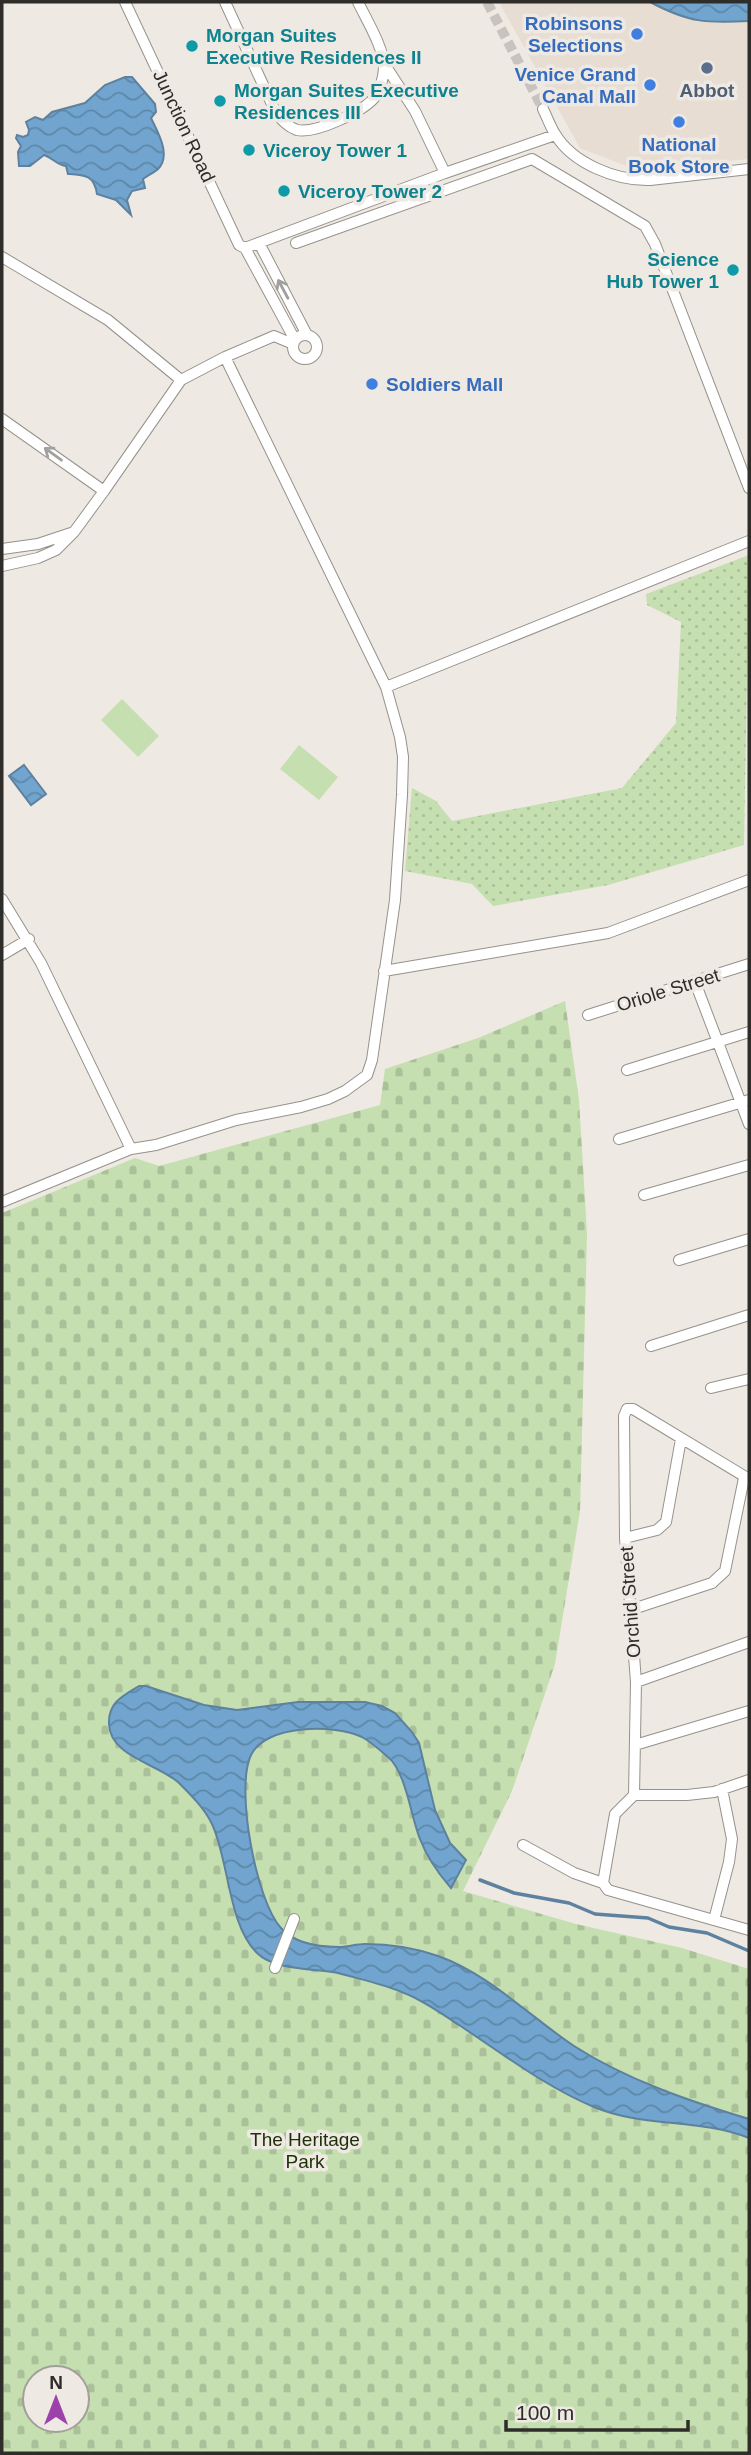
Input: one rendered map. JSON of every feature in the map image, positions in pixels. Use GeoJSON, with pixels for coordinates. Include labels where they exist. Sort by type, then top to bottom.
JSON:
{"type":"FeatureCollection","features":[{"type":"Feature","properties":{"kind":"street","name":"Junction Road"},"geometry":{"type":"LineString","coordinates":[[125,2],[239,245],[245,248],[294,342]]}},
{"type":"Feature","properties":{"kind":"street"},"geometry":{"type":"LineString","coordinates":[[225,2],[276,113],[293,129],[305,131],[320,128],[362,108],[374,97],[380,86],[385,65]]}},
{"type":"Feature","properties":{"kind":"street"},"geometry":{"type":"LineString","coordinates":[[358,2],[373,31],[385,65],[415,111],[445,173]]}},
{"type":"Feature","properties":{"kind":"street"},"geometry":{"type":"LineString","coordinates":[[543,108],[555,135],[572,154],[604,172],[634,180],[749,169]]}},
{"type":"Feature","properties":{"kind":"street"},"geometry":{"type":"LineString","coordinates":[[245,248],[555,135]]}},
{"type":"Feature","properties":{"kind":"street"},"geometry":{"type":"LineString","coordinates":[[296,243],[532,159],[646,226],[749,488]]}},
{"type":"Feature","properties":{"kind":"street"},"geometry":{"type":"LineString","coordinates":[[259,243],[307,335],[314,338],[318,346],[312,357],[304,359],[297,356],[294,342]]}},
{"type":"Feature","properties":{"kind":"street"},"geometry":{"type":"LineString","coordinates":[[2,257],[108,320],[181,380]]}},
{"type":"Feature","properties":{"kind":"street"},"geometry":{"type":"LineString","coordinates":[[2,566],[38,558],[56,550],[74,532],[181,380],[274,336],[294,342],[307,335]]}},
{"type":"Feature","properties":{"kind":"street"},"geometry":{"type":"LineString","coordinates":[[2,1202],[131,1149],[156,1145],[236,1120],[328,1099],[368,1075],[372,1060],[395,900],[402,757],[400,737],[386,687],[225,357]]}},
{"type":"Feature","properties":{"kind":"street"},"geometry":{"type":"LineString","coordinates":[[2,419],[104,491]]}},
{"type":"Feature","properties":{"kind":"street"},"geometry":{"type":"LineString","coordinates":[[2,549],[38,544],[74,532]]}},
{"type":"Feature","properties":{"kind":"street"},"geometry":{"type":"LineString","coordinates":[[386,687],[749,541]]}},
{"type":"Feature","properties":{"kind":"street"},"geometry":{"type":"LineString","coordinates":[[384,971],[608,933],[749,880]]}},
{"type":"Feature","properties":{"kind":"street"},"geometry":{"type":"LineString","coordinates":[[2,899],[29,939],[131,1149]]}},
{"type":"Feature","properties":{"kind":"street"},"geometry":{"type":"LineString","coordinates":[[2,955],[29,939]]}},
{"type":"Feature","properties":{"kind":"street","name":"Oriole Street"},"geometry":{"type":"LineString","coordinates":[[587,1015],[749,964]]}},
{"type":"Feature","properties":{"kind":"street"},"geometry":{"type":"LineString","coordinates":[[695,982],[745,1101],[749,1124]]}},
{"type":"Feature","properties":{"kind":"street"},"geometry":{"type":"LineString","coordinates":[[627,1070],[749,1032]]}},
{"type":"Feature","properties":{"kind":"street"},"geometry":{"type":"LineString","coordinates":[[619,1139],[745,1101]]}},
{"type":"Feature","properties":{"kind":"street"},"geometry":{"type":"LineString","coordinates":[[644,1195],[749,1165]]}},
{"type":"Feature","properties":{"kind":"street"},"geometry":{"type":"LineString","coordinates":[[679,1260],[749,1240]]}},
{"type":"Feature","properties":{"kind":"street"},"geometry":{"type":"LineString","coordinates":[[651,1346],[749,1315]]}},
{"type":"Feature","properties":{"kind":"street"},"geometry":{"type":"LineString","coordinates":[[711,1388],[749,1379]]}},
{"type":"Feature","properties":{"kind":"street","name":"Orchid Street"},"geometry":{"type":"LineString","coordinates":[[634,1795],[636,1682],[625,1538],[623,1463],[624,1416],[627,1409],[633,1409],[681,1439]]}},
{"type":"Feature","properties":{"kind":"street"},"geometry":{"type":"LineString","coordinates":[[625,1538],[657,1530],[666,1522],[681,1439],[747,1478],[725,1571],[712,1583],[630,1611]]}},
{"type":"Feature","properties":{"kind":"street"},"geometry":{"type":"LineString","coordinates":[[636,1682],[749,1642]]}},
{"type":"Feature","properties":{"kind":"street"},"geometry":{"type":"LineString","coordinates":[[635,1745],[749,1712]]}},
{"type":"Feature","properties":{"kind":"street"},"geometry":{"type":"LineString","coordinates":[[606,1886],[615,1814],[634,1795],[687,1795],[722,1789],[749,1780]]}},
{"type":"Feature","properties":{"kind":"street"},"geometry":{"type":"LineString","coordinates":[[714,1920],[732,1839],[722,1789]]}},
{"type":"Feature","properties":{"kind":"street"},"geometry":{"type":"LineString","coordinates":[[523,1845],[574,1873],[606,1886],[749,1930]]}},
{"type":"Feature","properties":{"kind":"street"},"geometry":{"type":"LineString","coordinates":[[275,1968],[294,1919]]}},
{"type":"Feature","properties":{"kind":"shaded area","name":"Venice Grand Canal Mall"},"geometry":{"type":"Polygon","coordinates":[[[499,2],[749,2],[749,159],[634,169],[580,148],[499,2]]]}},
{"type":"Feature","properties":{"kind":"green space"},"geometry":{"type":"Polygon","coordinates":[[[749,555],[744,845],[608,885],[493,906],[472,884],[405,871],[412,788],[436,801],[452,821],[622,788],[676,723],[681,622],[647,605],[646,594],[749,555]]]}},
{"type":"Feature","properties":{"kind":"green space"},"geometry":{"type":"Polygon","coordinates":[[[122,699],[159,736],[138,757],[101,720],[122,699]]]}},
{"type":"Feature","properties":{"kind":"green space"},"geometry":{"type":"Polygon","coordinates":[[[299,745],[338,777],[319,800],[280,769],[299,745]]]}},
{"type":"Feature","properties":{"kind":"green space","name":"The Heritage Park"},"geometry":{"type":"Polygon","coordinates":[[[565,1001],[579,1100],[587,1234],[580,1511],[555,1664],[512,1791],[463,1891],[576,1924],[682,1948],[749,1969],[749,2453],[2,2453],[2,1213],[135,1158],[159,1166],[380,1105],[385,1069],[478,1038],[565,1001]]]}},
{"type":"Feature","properties":{"kind":"water"},"geometry":{"type":"Polygon","coordinates":[[[650,2],[749,2],[749,21],[721,22],[687,18],[650,2]]]}},
{"type":"Feature","properties":{"kind":"water"},"geometry":{"type":"Polygon","coordinates":[[[132,77],[155,104],[156,112],[151,118],[164,150],[164,157],[158,169],[143,179],[145,188],[132,191],[127,200],[131,215],[116,200],[97,194],[94,183],[88,177],[68,174],[66,166],[47,156],[44,155],[30,166],[19,166],[18,152],[21,146],[16,138],[17,135],[28,135],[26,122],[35,117],[43,120],[52,112],[85,103],[105,85],[132,77]]]}},
{"type":"Feature","properties":{"kind":"water"},"geometry":{"type":"Polygon","coordinates":[[[24,765],[46,794],[31,805],[9,776],[24,765]]]}},
{"type":"Feature","properties":{"kind":"water"},"geometry":{"type":"Polygon","coordinates":[[[139,1686],[204,1705],[237,1710],[298,1702],[365,1702],[395,1713],[419,1743],[435,1810],[450,1843],[466,1860],[451,1888],[433,1865],[423,1846],[404,1784],[394,1764],[362,1737],[319,1729],[286,1732],[271,1737],[251,1755],[245,1792],[256,1870],[272,1914],[281,1928],[293,1938],[316,1945],[393,1946],[429,1953],[457,1964],[492,1984],[557,2034],[594,2058],[659,2088],[749,2119],[749,2138],[711,2128],[632,2118],[594,2107],[542,2080],[411,1996],[380,1984],[338,1973],[284,1966],[265,1959],[247,1941],[240,1926],[218,1839],[206,1813],[179,1783],[126,1752],[111,1735],[109,1717],[114,1705],[139,1686]]]}},
{"type":"Feature","properties":{"kind":"waterway"},"geometry":{"type":"LineString","coordinates":[[480,1880],[514,1893],[569,1903],[595,1914],[648,1918],[669,1927],[707,1933],[749,1951]]}},
{"type":"Feature","properties":{"kind":"tunnel"},"geometry":{"type":"LineString","coordinates":[[487,2],[543,109]]}},
{"type":"Feature","properties":{"kind":"place","name":"Robinsons Selections"},"geometry":{"type":"Point","coordinates":[637,34]}},
{"type":"Feature","properties":{"kind":"place","name":"Morgan Suites Executive Residences II"},"geometry":{"type":"Point","coordinates":[192,46]}},
{"type":"Feature","properties":{"kind":"place","name":"Abbot"},"geometry":{"type":"Point","coordinates":[707,68]}},
{"type":"Feature","properties":{"kind":"place","name":"Venice Grand Canal Mall"},"geometry":{"type":"Point","coordinates":[650,85]}},
{"type":"Feature","properties":{"kind":"place","name":"Morgan Suites Executive Residences III"},"geometry":{"type":"Point","coordinates":[220,101]}},
{"type":"Feature","properties":{"kind":"place","name":"National Book Store"},"geometry":{"type":"Point","coordinates":[679,122]}},
{"type":"Feature","properties":{"kind":"place","name":"Viceroy Tower 1"},"geometry":{"type":"Point","coordinates":[249,150]}},
{"type":"Feature","properties":{"kind":"place","name":"Viceroy Tower 2"},"geometry":{"type":"Point","coordinates":[284,191]}},
{"type":"Feature","properties":{"kind":"place","name":"Science Hub Tower 1"},"geometry":{"type":"Point","coordinates":[733,270]}},
{"type":"Feature","properties":{"kind":"place","name":"Soldiers Mall"},"geometry":{"type":"Point","coordinates":[372,384]}}]}
